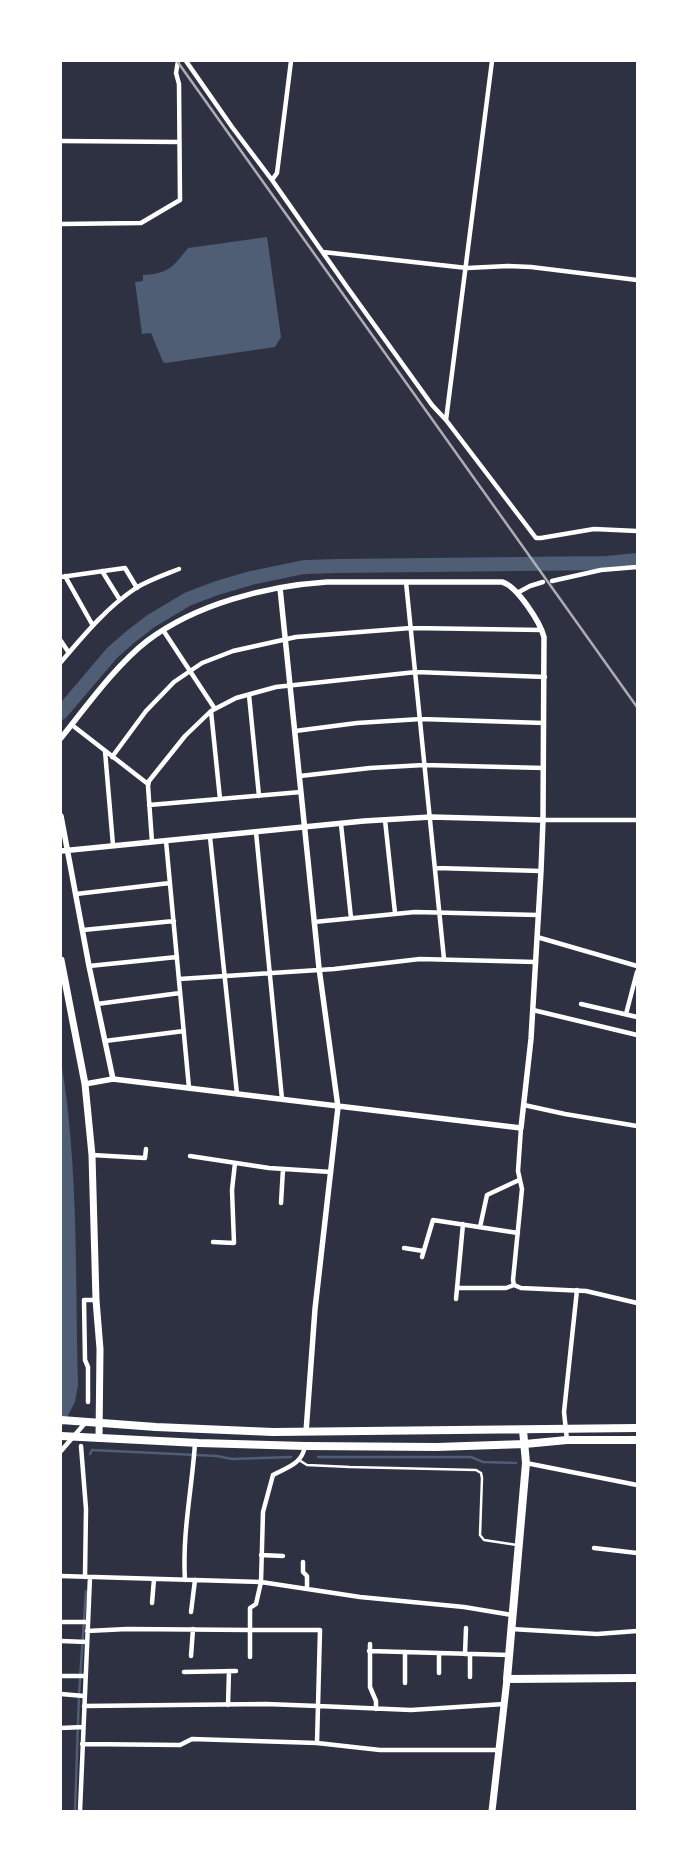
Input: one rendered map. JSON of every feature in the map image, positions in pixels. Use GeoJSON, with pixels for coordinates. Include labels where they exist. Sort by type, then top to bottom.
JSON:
{"type":"FeatureCollection","features":[{"type":"Feature","properties":{"kind":"highway"},"geometry":{"type":"LineString","coordinates":[[61,1420],[156,1427],[272,1432],[637,1428]]}},
{"type":"Feature","properties":{"kind":"highway"},"geometry":{"type":"LineString","coordinates":[[523,1430],[526,1463],[507,1679],[637,1678]]}},
{"type":"Feature","properties":{"kind":"highway"},"geometry":{"type":"LineString","coordinates":[[305,1446],[306,1432]]}},
{"type":"Feature","properties":{"kind":"highway"},"geometry":{"type":"LineString","coordinates":[[63,1436],[194,1443],[437,1447],[525,1444],[567,1440],[637,1440]]}},
{"type":"Feature","properties":{"kind":"main road"},"geometry":{"type":"LineString","coordinates":[[61,960],[85,1084],[92,1155],[96,1300],[100,1349],[99,1438]]}},
{"type":"Feature","properties":{"kind":"main road"},"geometry":{"type":"LineString","coordinates":[[492,1811],[507,1679]]}},
{"type":"Feature","properties":{"kind":"street"},"geometry":{"type":"LineString","coordinates":[[61,224],[141,223],[180,200],[179,84],[176,73],[178,61]]}},
{"type":"Feature","properties":{"kind":"street"},"geometry":{"type":"LineString","coordinates":[[186,61],[432,405],[446,420],[536,538],[594,529],[637,531]]}},
{"type":"Feature","properties":{"kind":"street"},"geometry":{"type":"LineString","coordinates":[[272,180],[277,173],[291,61]]}},
{"type":"Feature","properties":{"kind":"street"},"geometry":{"type":"LineString","coordinates":[[446,420],[467,268],[492,61]]}},
{"type":"Feature","properties":{"kind":"street"},"geometry":{"type":"LineString","coordinates":[[61,141],[179,142]]}},
{"type":"Feature","properties":{"kind":"street"},"geometry":{"type":"LineString","coordinates":[[323,252],[467,268],[531,267],[637,280]]}},
{"type":"Feature","properties":{"kind":"street"},"geometry":{"type":"LineString","coordinates":[[552,580],[601,570],[637,567]]}},
{"type":"Feature","properties":{"kind":"street"},"geometry":{"type":"LineString","coordinates":[[92,624],[63,577],[125,568],[137,588]]}},
{"type":"Feature","properties":{"kind":"street"},"geometry":{"type":"LineString","coordinates":[[61,662],[92,624],[120,600],[137,588],[178,569]]}},
{"type":"Feature","properties":{"kind":"street"},"geometry":{"type":"LineString","coordinates":[[102,571],[120,600]]}},
{"type":"Feature","properties":{"kind":"street"},"geometry":{"type":"LineString","coordinates":[[61,738],[134,652],[163,630],[202,609],[260,592],[327,582],[502,582],[512,587],[517,593],[542,630],[545,644],[545,677],[542,871],[533,1010],[518,1171],[522,1189],[514,1285]]}},
{"type":"Feature","properties":{"kind":"street"},"geometry":{"type":"LineString","coordinates":[[406,582],[444,959]]}},
{"type":"Feature","properties":{"kind":"street"},"geometry":{"type":"LineString","coordinates":[[517,593],[543,582]]}},
{"type":"Feature","properties":{"kind":"street"},"geometry":{"type":"LineString","coordinates":[[280,588],[319,968],[338,1107],[316,1310],[306,1432]]}},
{"type":"Feature","properties":{"kind":"street"},"geometry":{"type":"LineString","coordinates":[[112,756],[146,712],[174,682],[216,656],[286,638],[412,628],[542,630]]}},
{"type":"Feature","properties":{"kind":"street"},"geometry":{"type":"LineString","coordinates":[[163,630],[213,710],[220,799]]}},
{"type":"Feature","properties":{"kind":"street"},"geometry":{"type":"LineString","coordinates":[[61,641],[69,653]]}},
{"type":"Feature","properties":{"kind":"street"},"geometry":{"type":"LineString","coordinates":[[152,842],[148,784],[185,736],[213,710],[236,698],[290,684],[416,672],[545,677]]}},
{"type":"Feature","properties":{"kind":"street"},"geometry":{"type":"LineString","coordinates":[[249,695],[259,796]]}},
{"type":"Feature","properties":{"kind":"street"},"geometry":{"type":"LineString","coordinates":[[295,731],[357,723],[421,719],[544,723]]}},
{"type":"Feature","properties":{"kind":"street"},"geometry":{"type":"LineString","coordinates":[[72,725],[148,784]]}},
{"type":"Feature","properties":{"kind":"street"},"geometry":{"type":"LineString","coordinates":[[105,751],[113,845]]}},
{"type":"Feature","properties":{"kind":"street"},"geometry":{"type":"LineString","coordinates":[[300,776],[370,768],[424,765],[544,768]]}},
{"type":"Feature","properties":{"kind":"street"},"geometry":{"type":"LineString","coordinates":[[149,805],[301,792]]}},
{"type":"Feature","properties":{"kind":"street"},"geometry":{"type":"LineString","coordinates":[[61,816],[89,966],[113,1079]]}},
{"type":"Feature","properties":{"kind":"street"},"geometry":{"type":"LineString","coordinates":[[61,851],[431,817],[637,820]]}},
{"type":"Feature","properties":{"kind":"street"},"geometry":{"type":"LineString","coordinates":[[386,820],[394,913]]}},
{"type":"Feature","properties":{"kind":"street"},"geometry":{"type":"LineString","coordinates":[[341,824],[351,918]]}},
{"type":"Feature","properties":{"kind":"street"},"geometry":{"type":"LineString","coordinates":[[256,832],[282,1099]]}},
{"type":"Feature","properties":{"kind":"street"},"geometry":{"type":"LineString","coordinates":[[210,836],[237,1094]]}},
{"type":"Feature","properties":{"kind":"street"},"geometry":{"type":"LineString","coordinates":[[166,841],[188,1088]]}},
{"type":"Feature","properties":{"kind":"street"},"geometry":{"type":"LineString","coordinates":[[436,868],[542,871]]}},
{"type":"Feature","properties":{"kind":"street"},"geometry":{"type":"LineString","coordinates":[[76,894],[170,883]]}},
{"type":"Feature","properties":{"kind":"street"},"geometry":{"type":"LineString","coordinates":[[314,922],[394,913],[538,915]]}},
{"type":"Feature","properties":{"kind":"street"},"geometry":{"type":"LineString","coordinates":[[83,930],[174,920]]}},
{"type":"Feature","properties":{"kind":"street"},"geometry":{"type":"LineString","coordinates":[[537,937],[637,966]]}},
{"type":"Feature","properties":{"kind":"street"},"geometry":{"type":"LineString","coordinates":[[89,966],[177,957]]}},
{"type":"Feature","properties":{"kind":"street"},"geometry":{"type":"LineString","coordinates":[[179,979],[319,968],[334,969],[399,961],[444,959],[536,962]]}},
{"type":"Feature","properties":{"kind":"street"},"geometry":{"type":"LineString","coordinates":[[626,1014],[637,972]]}},
{"type":"Feature","properties":{"kind":"street"},"geometry":{"type":"LineString","coordinates":[[97,1004],[180,993]]}},
{"type":"Feature","properties":{"kind":"street"},"geometry":{"type":"LineString","coordinates":[[581,1004],[637,1016]]}},
{"type":"Feature","properties":{"kind":"street"},"geometry":{"type":"LineString","coordinates":[[533,1010],[637,1035]]}},
{"type":"Feature","properties":{"kind":"street"},"geometry":{"type":"LineString","coordinates":[[105,1041],[184,1031]]}},
{"type":"Feature","properties":{"kind":"street"},"geometry":{"type":"LineString","coordinates":[[85,1084],[113,1079],[521,1128]]}},
{"type":"Feature","properties":{"kind":"street"},"geometry":{"type":"LineString","coordinates":[[524,1105],[637,1126]]}},
{"type":"Feature","properties":{"kind":"street"},"geometry":{"type":"LineString","coordinates":[[92,1155],[145,1158],[146,1149]]}},
{"type":"Feature","properties":{"kind":"street"},"geometry":{"type":"LineString","coordinates":[[190,1156],[284,1169],[331,1172]]}},
{"type":"Feature","properties":{"kind":"street"},"geometry":{"type":"LineString","coordinates":[[213,1242],[234,1243],[232,1190],[235,1163]]}},
{"type":"Feature","properties":{"kind":"street"},"geometry":{"type":"LineString","coordinates":[[282,1203],[284,1169]]}},
{"type":"Feature","properties":{"kind":"street"},"geometry":{"type":"LineString","coordinates":[[480,1227],[487,1195],[519,1180]]}},
{"type":"Feature","properties":{"kind":"street"},"geometry":{"type":"LineString","coordinates":[[422,1257],[433,1220],[518,1233]]}},
{"type":"Feature","properties":{"kind":"street"},"geometry":{"type":"LineString","coordinates":[[456,1299],[463,1224]]}},
{"type":"Feature","properties":{"kind":"street"},"geometry":{"type":"LineString","coordinates":[[404,1248],[424,1251]]}},
{"type":"Feature","properties":{"kind":"street"},"geometry":{"type":"LineString","coordinates":[[457,1288],[506,1288],[514,1285],[521,1288],[577,1290],[637,1303]]}},
{"type":"Feature","properties":{"kind":"street"},"geometry":{"type":"LineString","coordinates":[[567,1440],[564,1412],[577,1290]]}},
{"type":"Feature","properties":{"kind":"street"},"geometry":{"type":"LineString","coordinates":[[88,1402],[84,1300],[96,1300]]}},
{"type":"Feature","properties":{"kind":"street"},"geometry":{"type":"LineString","coordinates":[[61,1451],[86,1422]]}},
{"type":"Feature","properties":{"kind":"street"},"geometry":{"type":"LineString","coordinates":[[185,1580],[183,1556],[193,1473],[194,1443]]}},
{"type":"Feature","properties":{"kind":"street"},"geometry":{"type":"LineString","coordinates":[[80,1811],[88,1622],[86,1509],[81,1446]]}},
{"type":"Feature","properties":{"kind":"street"},"geometry":{"type":"LineString","coordinates":[[250,1657],[250,1608],[256,1604],[261,1582],[263,1512],[273,1475],[300,1460],[305,1446]]}},
{"type":"Feature","properties":{"kind":"street"},"geometry":{"type":"LineString","coordinates":[[526,1463],[637,1484]]}},
{"type":"Feature","properties":{"kind":"street"},"geometry":{"type":"LineString","coordinates":[[594,1548],[637,1552]]}},
{"type":"Feature","properties":{"kind":"street"},"geometry":{"type":"LineString","coordinates":[[261,1555],[283,1556]]}},
{"type":"Feature","properties":{"kind":"street"},"geometry":{"type":"LineString","coordinates":[[303,1562],[303,1572],[307,1576],[307,1589]]}},
{"type":"Feature","properties":{"kind":"street"},"geometry":{"type":"LineString","coordinates":[[61,1576],[261,1582],[360,1598],[464,1607],[512,1615]]}},
{"type":"Feature","properties":{"kind":"street"},"geometry":{"type":"LineString","coordinates":[[152,1603],[154,1579]]}},
{"type":"Feature","properties":{"kind":"street"},"geometry":{"type":"LineString","coordinates":[[191,1612],[195,1580]]}},
{"type":"Feature","properties":{"kind":"street"},"geometry":{"type":"LineString","coordinates":[[61,1622],[88,1622]]}},
{"type":"Feature","properties":{"kind":"street"},"geometry":{"type":"LineString","coordinates":[[466,1628],[470,1677]]}},
{"type":"Feature","properties":{"kind":"street"},"geometry":{"type":"LineString","coordinates":[[87,1631],[127,1629],[320,1630],[317,1743]]}},
{"type":"Feature","properties":{"kind":"street"},"geometry":{"type":"LineString","coordinates":[[511,1629],[588,1634],[637,1631]]}},
{"type":"Feature","properties":{"kind":"street"},"geometry":{"type":"LineString","coordinates":[[191,1656],[193,1630]]}},
{"type":"Feature","properties":{"kind":"street"},"geometry":{"type":"LineString","coordinates":[[61,1641],[87,1642]]}},
{"type":"Feature","properties":{"kind":"street"},"geometry":{"type":"LineString","coordinates":[[370,1644],[370,1687],[376,1701],[376,1709]]}},
{"type":"Feature","properties":{"kind":"street"},"geometry":{"type":"LineString","coordinates":[[370,1651],[509,1655]]}},
{"type":"Feature","properties":{"kind":"street"},"geometry":{"type":"LineString","coordinates":[[404,1683],[405,1652]]}},
{"type":"Feature","properties":{"kind":"street"},"geometry":{"type":"LineString","coordinates":[[439,1653],[439,1674]]}},
{"type":"Feature","properties":{"kind":"street"},"geometry":{"type":"LineString","coordinates":[[228,1705],[229,1671]]}},
{"type":"Feature","properties":{"kind":"street"},"geometry":{"type":"LineString","coordinates":[[184,1672],[236,1671]]}},
{"type":"Feature","properties":{"kind":"street"},"geometry":{"type":"LineString","coordinates":[[191,1672],[191,1679]]}},
{"type":"Feature","properties":{"kind":"street"},"geometry":{"type":"LineString","coordinates":[[61,1676],[85,1676]]}},
{"type":"Feature","properties":{"kind":"street"},"geometry":{"type":"LineString","coordinates":[[61,1694],[84,1696]]}},
{"type":"Feature","properties":{"kind":"street"},"geometry":{"type":"LineString","coordinates":[[84,1706],[318,1706],[411,1710],[504,1704]]}},
{"type":"Feature","properties":{"kind":"street"},"geometry":{"type":"LineString","coordinates":[[61,1728],[83,1727]]}},
{"type":"Feature","properties":{"kind":"street"},"geometry":{"type":"LineString","coordinates":[[82,1744],[180,1745],[192,1739],[317,1743],[380,1750],[499,1750]]}},
{"type":"Feature","properties":{"kind":"lane"},"geometry":{"type":"LineString","coordinates":[[300,1460],[307,1465],[350,1468],[476,1470],[481,1473],[482,1478],[480,1535],[484,1540],[519,1545]]}},
{"type":"Feature","properties":{"kind":"water"},"geometry":{"type":"Polygon","coordinates":[[[267,237],[281,337],[275,347],[163,362],[151,333],[142,334],[135,282],[143,281],[143,275],[158,273],[174,265],[188,248],[267,237]]]}},
{"type":"Feature","properties":{"kind":"water"},"geometry":{"type":"Polygon","coordinates":[[[61,1061],[71,1142],[76,1263],[78,1385],[75,1402],[61,1429],[61,1061]]]}},
{"type":"Feature","properties":{"kind":"waterway"},"geometry":{"type":"LineString","coordinates":[[61,713],[112,653],[151,621],[188,599],[251,578],[304,567],[607,563],[637,560]]}},
{"type":"Feature","properties":{"kind":"waterway"},"geometry":{"type":"LineString","coordinates":[[90,1454],[92,1450],[217,1456],[232,1459],[291,1457]]}},
{"type":"Feature","properties":{"kind":"waterway"},"geometry":{"type":"LineString","coordinates":[[318,1457],[471,1457],[483,1462],[516,1463]]}},
{"type":"Feature","properties":{"kind":"waterway"},"geometry":{"type":"LineString","coordinates":[[75,1811],[79,1694],[86,1591]]}},
{"type":"Feature","properties":{"kind":"railway"},"geometry":{"type":"LineString","coordinates":[[177,61],[637,707]]}}]}
